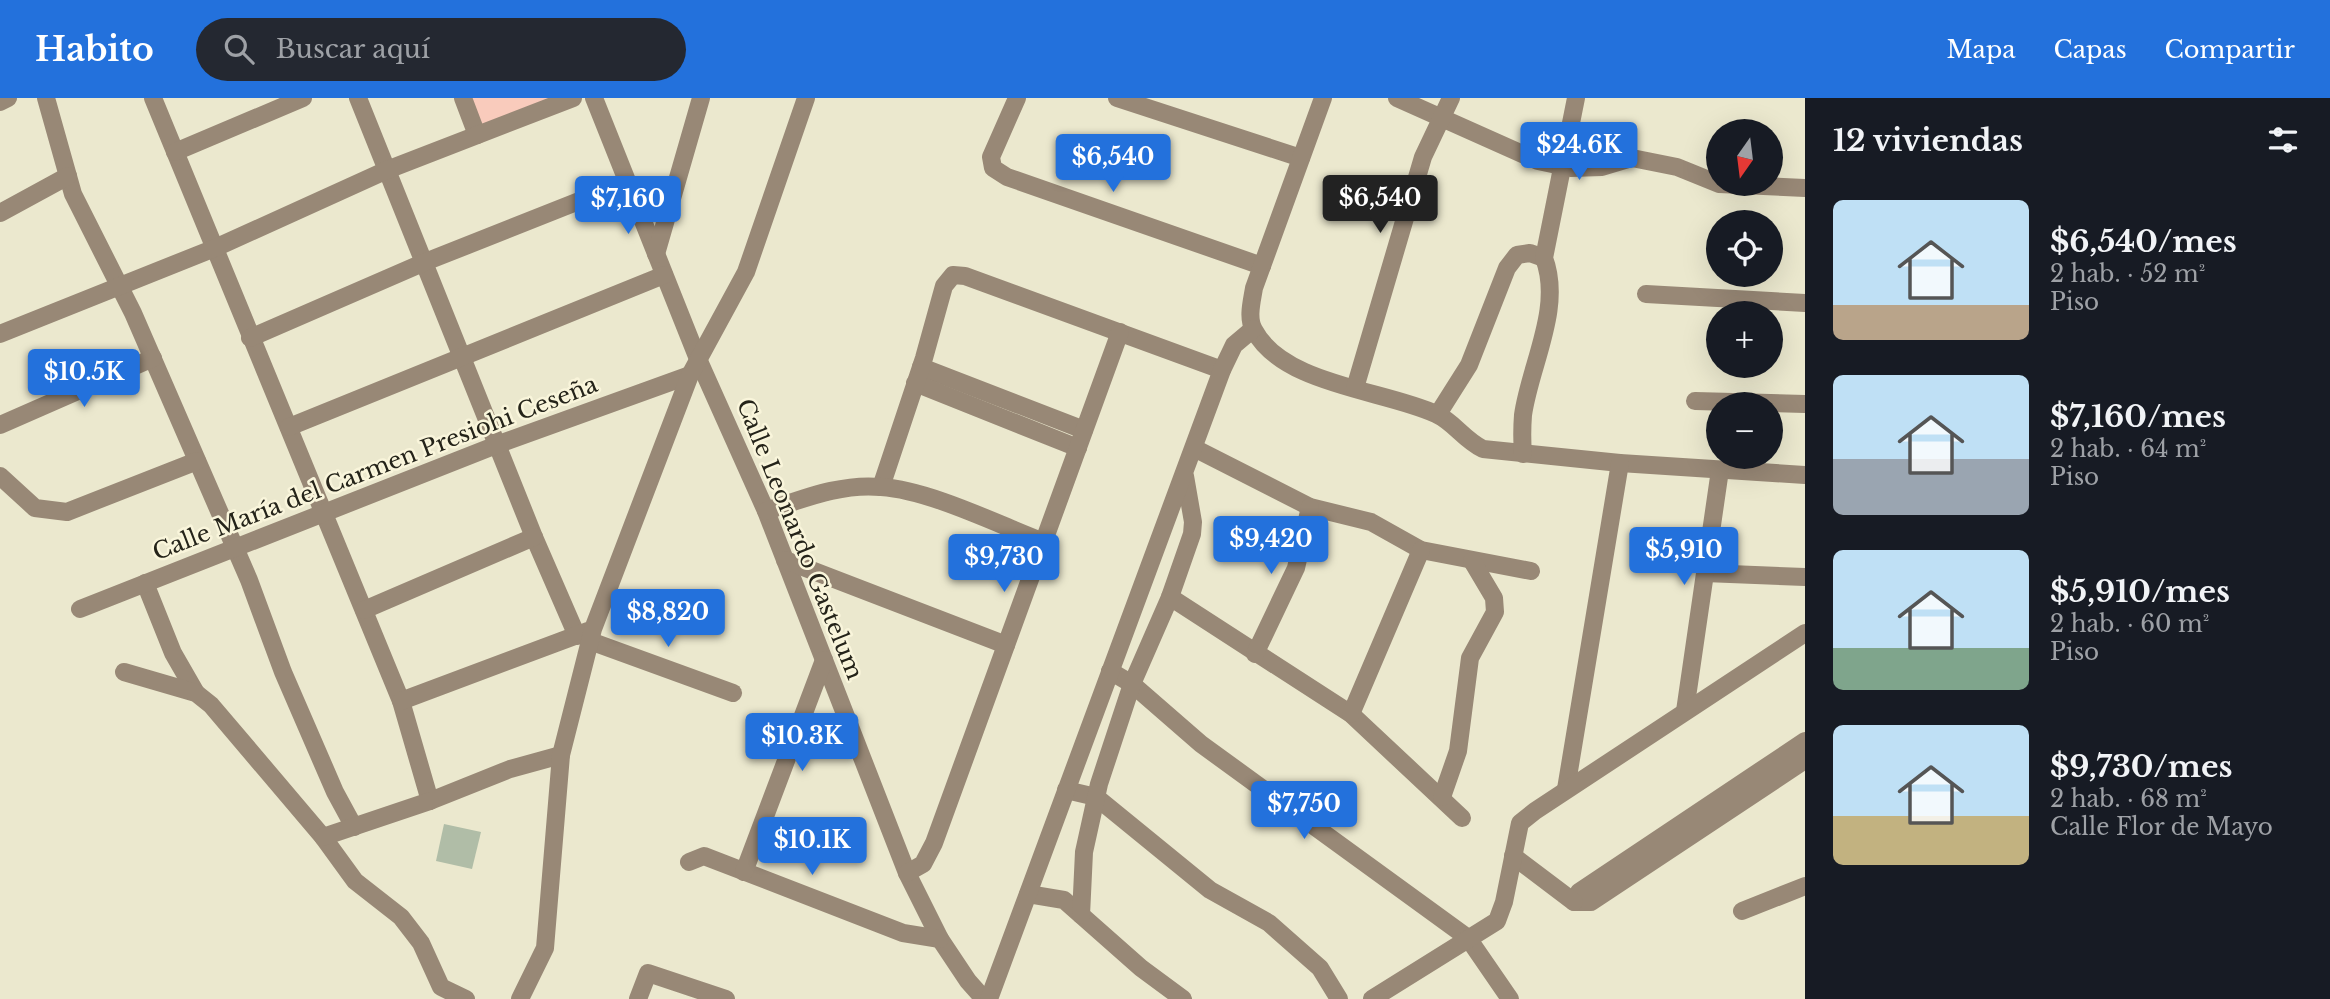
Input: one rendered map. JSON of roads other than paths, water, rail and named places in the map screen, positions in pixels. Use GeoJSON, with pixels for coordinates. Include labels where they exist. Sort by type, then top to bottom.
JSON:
{"type":"FeatureCollection","features":[{"type":"Feature","properties":{"kind":"street"},"geometry":{"type":"LineString","coordinates":[[0,102],[8,98]]}},
{"type":"Feature","properties":{"kind":"street"},"geometry":{"type":"LineString","coordinates":[[46,98],[68,176],[96,244],[153,358],[235,547],[283,671],[335,792],[354,827]]}},
{"type":"Feature","properties":{"kind":"street"},"geometry":{"type":"LineString","coordinates":[[153,98],[401,701],[430,801]]}},
{"type":"Feature","properties":{"kind":"street"},"geometry":{"type":"LineString","coordinates":[[175,152],[303,98]]}},
{"type":"Feature","properties":{"kind":"street"},"geometry":{"type":"LineString","coordinates":[[358,98],[463,354],[534,537],[587,635],[733,693]]}},
{"type":"Feature","properties":{"kind":"street"},"geometry":{"type":"LineString","coordinates":[[463,98],[477,135]]}},
{"type":"Feature","properties":{"kind":"street"},"geometry":{"type":"LineString","coordinates":[[0,334],[215,247],[387,170],[573,98]]}},
{"type":"Feature","properties":{"kind":"street","name":"Calle Leonardo Gastelum"},"geometry":{"type":"LineString","coordinates":[[594,98],[664,275],[694,367],[766,511],[907,873],[940,939],[968,981],[987,999]]}},
{"type":"Feature","properties":{"kind":"street"},"geometry":{"type":"LineString","coordinates":[[656,254],[701,98]]}},
{"type":"Feature","properties":{"kind":"street"},"geometry":{"type":"LineString","coordinates":[[520,999],[545,948],[561,755],[587,635],[694,367],[746,272],[806,98]]}},
{"type":"Feature","properties":{"kind":"street"},"geometry":{"type":"LineString","coordinates":[[1017,98],[991,157],[993,168],[1007,177],[1262,266]]}},
{"type":"Feature","properties":{"kind":"street"},"geometry":{"type":"LineString","coordinates":[[1117,98],[1301,158]]}},
{"type":"Feature","properties":{"kind":"street"},"geometry":{"type":"LineString","coordinates":[[1322,98],[1254,288],[1250,312],[1253,329],[1270,351],[1296,369],[1438,414],[1466,440],[1483,449],[1620,463],[1805,475]]}},
{"type":"Feature","properties":{"kind":"street"},"geometry":{"type":"LineString","coordinates":[[1397,98],[1444,117],[1538,162],[1562,166],[1602,167],[1632,158],[1676,167],[1719,184],[1805,188]]}},
{"type":"Feature","properties":{"kind":"street"},"geometry":{"type":"LineString","coordinates":[[1356,388],[1423,157],[1451,98]]}},
{"type":"Feature","properties":{"kind":"street"},"geometry":{"type":"LineString","coordinates":[[1523,454],[1523,413],[1549,303],[1550,274],[1544,258],[1576,98]]}},
{"type":"Feature","properties":{"kind":"street"},"geometry":{"type":"LineString","coordinates":[[0,213],[68,176]]}},
{"type":"Feature","properties":{"kind":"street"},"geometry":{"type":"LineString","coordinates":[[250,338],[425,261],[627,182]]}},
{"type":"Feature","properties":{"kind":"street"},"geometry":{"type":"LineString","coordinates":[[1438,414],[1469,365],[1507,268],[1517,255],[1530,253],[1544,258]]}},
{"type":"Feature","properties":{"kind":"street"},"geometry":{"type":"LineString","coordinates":[[289,428],[463,354],[664,275]]}},
{"type":"Feature","properties":{"kind":"street"},"geometry":{"type":"LineString","coordinates":[[881,486],[944,286],[953,275],[965,276],[1222,370]]}},
{"type":"Feature","properties":{"kind":"street"},"geometry":{"type":"LineString","coordinates":[[1646,294],[1805,303]]}},
{"type":"Feature","properties":{"kind":"street"},"geometry":{"type":"LineString","coordinates":[[987,999],[1222,370],[1234,345],[1253,329]]}},
{"type":"Feature","properties":{"kind":"street"},"geometry":{"type":"LineString","coordinates":[[907,873],[922,864],[934,843],[1120,332]]}},
{"type":"Feature","properties":{"kind":"street"},"geometry":{"type":"LineString","coordinates":[[0,425],[153,358]]}},
{"type":"Feature","properties":{"kind":"street","name":"Calle María del Carmen Presiohi Ceseña"},"geometry":{"type":"LineString","coordinates":[[80,609],[694,367]]}},
{"type":"Feature","properties":{"kind":"street"},"geometry":{"type":"LineString","coordinates":[[918,375],[1084,430]]}},
{"type":"Feature","properties":{"kind":"street"},"geometry":{"type":"LineString","coordinates":[[918,375],[1078,448]]}},
{"type":"Feature","properties":{"kind":"street"},"geometry":{"type":"LineString","coordinates":[[1695,401],[1805,404]]}},
{"type":"Feature","properties":{"kind":"street"},"geometry":{"type":"LineString","coordinates":[[1194,448],[1310,507],[1371,522],[1421,550],[1531,571]]}},
{"type":"Feature","properties":{"kind":"street"},"geometry":{"type":"LineString","coordinates":[[0,475],[35,508],[67,512],[198,461]]}},
{"type":"Feature","properties":{"kind":"street"},"geometry":{"type":"LineString","coordinates":[[1566,789],[1620,463]]}},
{"type":"Feature","properties":{"kind":"street"},"geometry":{"type":"LineString","coordinates":[[1685,711],[1720,470]]}},
{"type":"Feature","properties":{"kind":"street"},"geometry":{"type":"LineString","coordinates":[[1080,915],[1084,852],[1096,797],[1132,684],[1170,597],[1192,534],[1193,522],[1184,472]]}},
{"type":"Feature","properties":{"kind":"street"},"geometry":{"type":"LineString","coordinates":[[766,511],[830,490],[881,486],[923,496],[1044,542]]}},
{"type":"Feature","properties":{"kind":"street"},"geometry":{"type":"LineString","coordinates":[[1255,654],[1296,568],[1310,507]]}},
{"type":"Feature","properties":{"kind":"street"},"geometry":{"type":"LineString","coordinates":[[364,610],[534,537]]}},
{"type":"Feature","properties":{"kind":"street"},"geometry":{"type":"LineString","coordinates":[[1351,714],[1421,550]]}},
{"type":"Feature","properties":{"kind":"street"},"geometry":{"type":"LineString","coordinates":[[785,560],[1006,645]]}},
{"type":"Feature","properties":{"kind":"street"},"geometry":{"type":"LineString","coordinates":[[1442,797],[1458,751],[1470,658],[1495,612],[1494,598],[1472,561]]}},
{"type":"Feature","properties":{"kind":"street"},"geometry":{"type":"LineString","coordinates":[[1705,573],[1805,577]]}},
{"type":"Feature","properties":{"kind":"street"},"geometry":{"type":"LineString","coordinates":[[145,583],[173,653],[196,693],[211,705],[323,837],[355,881],[401,917],[421,943],[441,987],[466,999]]}},
{"type":"Feature","properties":{"kind":"street"},"geometry":{"type":"LineString","coordinates":[[1170,597],[1351,714],[1462,818]]}},
{"type":"Feature","properties":{"kind":"street"},"geometry":{"type":"LineString","coordinates":[[1372,999],[1497,920],[1504,902],[1520,823],[1566,789],[1805,633]]}},
{"type":"Feature","properties":{"kind":"street"},"geometry":{"type":"LineString","coordinates":[[401,701],[587,635]]}},
{"type":"Feature","properties":{"kind":"street"},"geometry":{"type":"LineString","coordinates":[[744,872],[824,660]]}},
{"type":"Feature","properties":{"kind":"street"},"geometry":{"type":"LineString","coordinates":[[1110,671],[1132,684],[1201,744],[1468,939],[1510,999]]}},
{"type":"Feature","properties":{"kind":"street"},"geometry":{"type":"LineString","coordinates":[[124,672],[196,693]]}},
{"type":"Feature","properties":{"kind":"street"},"geometry":{"type":"LineString","coordinates":[[1574,902],[1579,892],[1805,741]]}},
{"type":"Feature","properties":{"kind":"street"},"geometry":{"type":"LineString","coordinates":[[323,837],[430,801],[510,769],[561,755]]}},
{"type":"Feature","properties":{"kind":"street"},"geometry":{"type":"LineString","coordinates":[[1513,856],[1574,902],[1591,902],[1805,760]]}},
{"type":"Feature","properties":{"kind":"street"},"geometry":{"type":"LineString","coordinates":[[1066,790],[1096,797],[1210,890],[1269,923],[1320,968],[1339,999]]}},
{"type":"Feature","properties":{"kind":"street"},"geometry":{"type":"LineString","coordinates":[[690,862],[704,856],[903,933],[940,939]]}},
{"type":"Feature","properties":{"kind":"street"},"geometry":{"type":"LineString","coordinates":[[1742,911],[1805,886]]}},
{"type":"Feature","properties":{"kind":"street"},"geometry":{"type":"LineString","coordinates":[[1028,894],[1064,900],[1141,968],[1183,999]]}},
{"type":"Feature","properties":{"kind":"street"},"geometry":{"type":"LineString","coordinates":[[638,999],[648,973],[698,995],[726,999]]}},
{"type":"Feature","properties":{"kind":"street"},"geometry":{"type":"LineString","coordinates":[[968,981],[971,999]]}}]}
